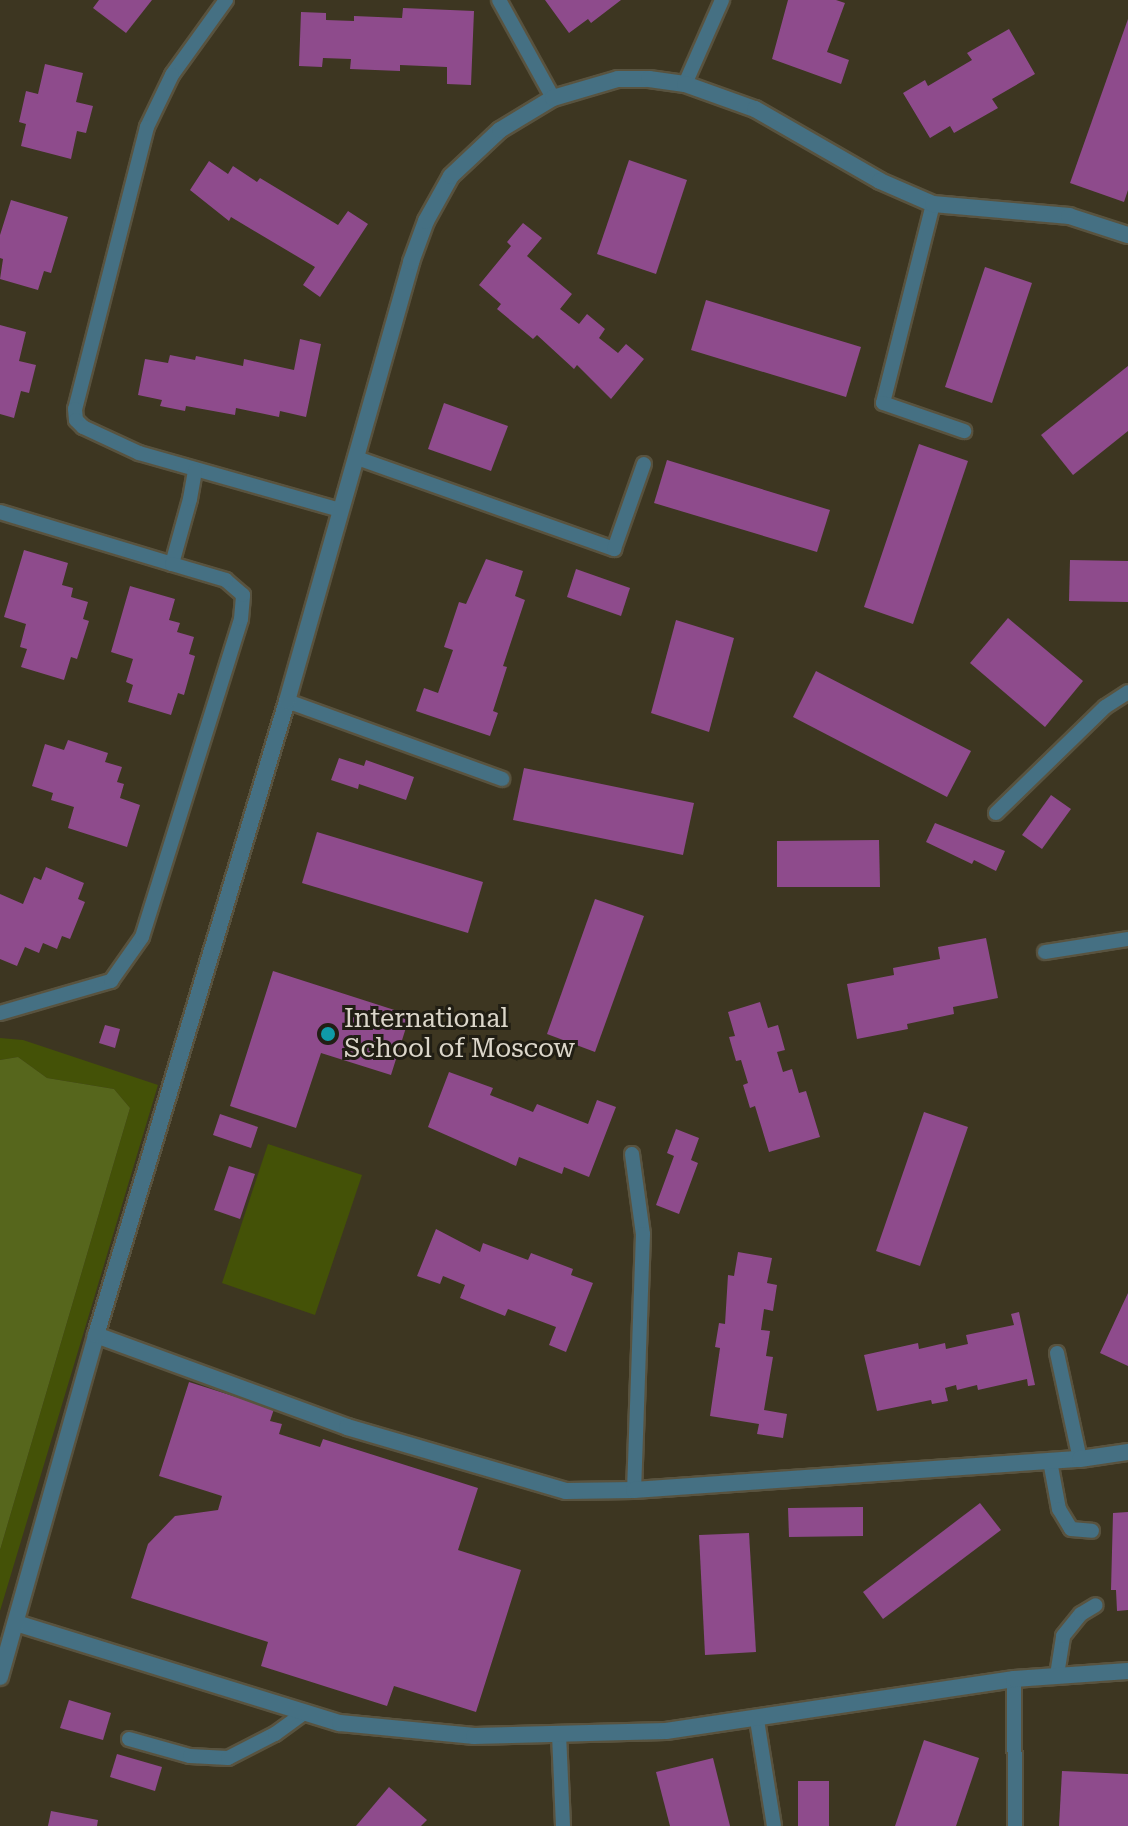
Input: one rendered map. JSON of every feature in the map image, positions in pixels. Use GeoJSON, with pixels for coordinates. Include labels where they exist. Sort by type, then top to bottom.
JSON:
{"type":"FeatureCollection","features":[{"type":"Feature","properties":{"kind":"street"},"geometry":{"type":"LineString","coordinates":[[0,1677],[96,1335],[287,701],[411,262],[438,196],[451,176],[500,130],[553,98],[618,79],[685,84],[755,109],[880,181],[933,204],[1069,216],[1128,235]]}},
{"type":"Feature","properties":{"kind":"street"},"geometry":{"type":"LineString","coordinates":[[96,1335],[347,1427],[566,1491],[634,1490],[1080,1459],[1128,1452]]}},
{"type":"Feature","properties":{"kind":"street"},"geometry":{"type":"LineString","coordinates":[[16,1623],[340,1723],[474,1736],[666,1731],[757,1720],[1014,1679],[1128,1671]]}},
{"type":"Feature","properties":{"kind":"lane"},"geometry":{"type":"LineString","coordinates":[[226,0],[172,75],[147,127],[75,409],[76,420],[83,427],[139,453],[340,510]]}},
{"type":"Feature","properties":{"kind":"lane"},"geometry":{"type":"LineString","coordinates":[[499,0],[553,98]]}},
{"type":"Feature","properties":{"kind":"lane"},"geometry":{"type":"LineString","coordinates":[[685,84],[722,0]]}},
{"type":"Feature","properties":{"kind":"lane"},"geometry":{"type":"LineString","coordinates":[[933,204],[883,403],[964,431]]}},
{"type":"Feature","properties":{"kind":"lane"},"geometry":{"type":"LineString","coordinates":[[357,458],[614,549],[644,464]]}},
{"type":"Feature","properties":{"kind":"lane"},"geometry":{"type":"LineString","coordinates":[[172,564],[195,470]]}},
{"type":"Feature","properties":{"kind":"lane"},"geometry":{"type":"LineString","coordinates":[[0,512],[226,580],[243,595],[242,607],[142,937],[111,981],[0,1013]]}},
{"type":"Feature","properties":{"kind":"lane"},"geometry":{"type":"LineString","coordinates":[[996,813],[1105,707],[1128,692]]}},
{"type":"Feature","properties":{"kind":"lane"},"geometry":{"type":"LineString","coordinates":[[287,701],[502,779]]}},
{"type":"Feature","properties":{"kind":"lane"},"geometry":{"type":"LineString","coordinates":[[1045,952],[1128,939]]}},
{"type":"Feature","properties":{"kind":"lane"},"geometry":{"type":"LineString","coordinates":[[632,1154],[643,1234],[634,1490]]}},
{"type":"Feature","properties":{"kind":"lane"},"geometry":{"type":"LineString","coordinates":[[1057,1353],[1080,1459]]}},
{"type":"Feature","properties":{"kind":"lane"},"geometry":{"type":"LineString","coordinates":[[1050,1461],[1059,1509],[1071,1529],[1092,1531]]}},
{"type":"Feature","properties":{"kind":"lane"},"geometry":{"type":"LineString","coordinates":[[1057,1675],[1063,1636],[1081,1614],[1096,1605]]}},
{"type":"Feature","properties":{"kind":"lane"},"geometry":{"type":"LineString","coordinates":[[1014,1679],[1015,1826]]}},
{"type":"Feature","properties":{"kind":"lane"},"geometry":{"type":"LineString","coordinates":[[129,1739],[190,1756],[228,1758],[275,1734],[304,1713]]}},
{"type":"Feature","properties":{"kind":"lane"},"geometry":{"type":"LineString","coordinates":[[757,1720],[774,1826]]}},
{"type":"Feature","properties":{"kind":"lane"},"geometry":{"type":"LineString","coordinates":[[559,1734],[563,1826]]}},
{"type":"Feature","properties":{"kind":"green space"},"geometry":{"type":"Polygon","coordinates":[[[0,1038],[23,1040],[158,1085],[0,1611],[0,1550],[130,1108],[114,1089],[47,1078],[18,1057],[0,1060],[0,1038]]]}},
{"type":"Feature","properties":{"kind":"green space"},"geometry":{"type":"Polygon","coordinates":[[[18,1057],[47,1078],[114,1089],[130,1108],[0,1550],[0,1060],[18,1057]]]}},
{"type":"Feature","properties":{"kind":"green space"},"geometry":{"type":"Polygon","coordinates":[[[268,1144],[362,1175],[315,1315],[222,1283],[268,1144]]]}},
{"type":"Feature","properties":{"kind":"building"},"geometry":{"type":"Polygon","coordinates":[[[99,0],[152,0],[126,33],[93,8],[99,0]]]}},
{"type":"Feature","properties":{"kind":"building"},"geometry":{"type":"Polygon","coordinates":[[[545,0],[621,0],[591,23],[588,19],[569,33],[545,0]]]}},
{"type":"Feature","properties":{"kind":"building"},"geometry":{"type":"Polygon","coordinates":[[[788,0],[836,0],[845,3],[827,52],[849,60],[841,84],[772,59],[788,0]]]}},
{"type":"Feature","properties":{"kind":"building"},"geometry":{"type":"Polygon","coordinates":[[[403,8],[474,11],[471,85],[447,84],[447,67],[400,65],[400,71],[350,69],[351,59],[323,58],[322,67],[299,66],[301,12],[326,13],[326,20],[354,21],[354,16],[402,18],[403,8]]]}},
{"type":"Feature","properties":{"kind":"building"},"geometry":{"type":"Polygon","coordinates":[[[1128,19],[1128,190],[1124,202],[1070,183],[1128,19]]]}},
{"type":"Feature","properties":{"kind":"building"},"geometry":{"type":"Polygon","coordinates":[[[1009,29],[1035,74],[992,99],[998,108],[954,133],[950,126],[930,138],[903,93],[925,80],[928,86],[972,60],[967,53],[1009,29]]]}},
{"type":"Feature","properties":{"kind":"building"},"geometry":{"type":"Polygon","coordinates":[[[45,64],[83,73],[76,102],[93,106],[86,133],[77,131],[71,159],[21,146],[26,124],[19,122],[26,91],[38,94],[45,64]]]}},
{"type":"Feature","properties":{"kind":"building"},"geometry":{"type":"Polygon","coordinates":[[[629,160],[687,180],[656,274],[597,254],[629,160]]]}},
{"type":"Feature","properties":{"kind":"building"},"geometry":{"type":"Polygon","coordinates":[[[209,161],[228,174],[233,166],[257,182],[260,178],[338,225],[348,211],[368,224],[320,297],[303,285],[315,267],[231,217],[229,221],[190,190],[209,161]]]}},
{"type":"Feature","properties":{"kind":"building"},"geometry":{"type":"Polygon","coordinates":[[[11,200],[68,217],[51,273],[44,271],[38,290],[0,279],[3,259],[0,258],[0,235],[11,200]]]}},
{"type":"Feature","properties":{"kind":"building"},"geometry":{"type":"Polygon","coordinates":[[[523,223],[542,238],[527,256],[572,294],[560,309],[579,324],[587,314],[605,329],[599,338],[618,353],[626,344],[644,359],[611,399],[577,365],[574,369],[537,335],[533,339],[497,309],[501,304],[479,285],[511,246],[507,242],[523,223]]]}},
{"type":"Feature","properties":{"kind":"building"},"geometry":{"type":"Polygon","coordinates":[[[985,267],[1032,283],[992,403],[945,387],[985,267]]]}},
{"type":"Feature","properties":{"kind":"building"},"geometry":{"type":"Polygon","coordinates":[[[706,300],[861,347],[846,397],[691,350],[706,300]]]}},
{"type":"Feature","properties":{"kind":"building"},"geometry":{"type":"Polygon","coordinates":[[[0,325],[26,332],[19,361],[36,365],[29,393],[21,391],[14,418],[0,414],[0,325]]]}},
{"type":"Feature","properties":{"kind":"building"},"geometry":{"type":"Polygon","coordinates":[[[300,339],[321,344],[306,417],[280,411],[279,417],[236,408],[235,415],[186,406],[185,411],[160,406],[162,400],[138,395],[145,359],[168,363],[170,355],[195,360],[196,356],[243,366],[244,359],[294,370],[300,339]]]}},
{"type":"Feature","properties":{"kind":"building"},"geometry":{"type":"Polygon","coordinates":[[[1128,366],[1128,431],[1073,475],[1041,435],[1128,366]]]}},
{"type":"Feature","properties":{"kind":"building"},"geometry":{"type":"Polygon","coordinates":[[[444,403],[508,426],[491,471],[428,449],[444,403]]]}},
{"type":"Feature","properties":{"kind":"building"},"geometry":{"type":"Polygon","coordinates":[[[919,444],[968,461],[913,624],[864,607],[919,444]]]}},
{"type":"Feature","properties":{"kind":"building"},"geometry":{"type":"Polygon","coordinates":[[[667,460],[830,510],[817,552],[654,503],[667,460]]]}},
{"type":"Feature","properties":{"kind":"building"},"geometry":{"type":"Polygon","coordinates":[[[24,550],[68,563],[62,585],[73,588],[71,597],[88,602],[83,619],[89,621],[77,659],[71,657],[64,680],[21,667],[27,649],[20,647],[26,624],[4,617],[24,550]]]}},
{"type":"Feature","properties":{"kind":"building"},"geometry":{"type":"Polygon","coordinates":[[[486,559],[523,571],[515,596],[525,600],[503,666],[507,667],[493,711],[498,713],[490,736],[416,711],[424,688],[438,693],[453,650],[444,647],[459,602],[466,604],[486,559]]]}},
{"type":"Feature","properties":{"kind":"building"},"geometry":{"type":"Polygon","coordinates":[[[1070,560],[1128,561],[1128,602],[1069,601],[1070,560]]]}},
{"type":"Feature","properties":{"kind":"building"},"geometry":{"type":"Polygon","coordinates":[[[576,569],[630,588],[621,616],[567,597],[576,569]]]}},
{"type":"Feature","properties":{"kind":"building"},"geometry":{"type":"Polygon","coordinates":[[[130,586],[175,599],[169,620],[180,623],[177,632],[194,637],[189,654],[195,656],[184,695],[178,693],[171,715],[128,702],[133,685],[126,682],[133,659],[111,652],[130,586]]]}},
{"type":"Feature","properties":{"kind":"building"},"geometry":{"type":"Polygon","coordinates":[[[1008,618],[1083,681],[1045,727],[970,663],[1008,618]]]}},
{"type":"Feature","properties":{"kind":"building"},"geometry":{"type":"Polygon","coordinates":[[[676,620],[734,638],[709,732],[651,713],[676,620]]]}},
{"type":"Feature","properties":{"kind":"building"},"geometry":{"type":"Polygon","coordinates":[[[816,671],[971,751],[947,797],[793,717],[816,671]]]}},
{"type":"Feature","properties":{"kind":"building"},"geometry":{"type":"Polygon","coordinates":[[[68,740],[108,753],[105,762],[122,767],[117,782],[124,784],[120,798],[140,805],[127,847],[68,828],[74,807],[51,800],[53,793],[32,786],[45,744],[64,750],[68,740]]]}},
{"type":"Feature","properties":{"kind":"building"},"geometry":{"type":"Polygon","coordinates":[[[339,758],[364,766],[366,760],[414,777],[406,800],[359,784],[358,789],[331,780],[339,758]]]}},
{"type":"Feature","properties":{"kind":"building"},"geometry":{"type":"Polygon","coordinates":[[[524,768],[694,803],[683,855],[513,820],[524,768]]]}},
{"type":"Feature","properties":{"kind":"building"},"geometry":{"type":"Polygon","coordinates":[[[1051,795],[1071,809],[1042,849],[1022,835],[1051,795]]]}},
{"type":"Feature","properties":{"kind":"building"},"geometry":{"type":"Polygon","coordinates":[[[935,823],[1005,851],[996,871],[974,860],[972,864],[926,842],[935,823]]]}},
{"type":"Feature","properties":{"kind":"building"},"geometry":{"type":"Polygon","coordinates":[[[317,832],[483,882],[468,933],[302,883],[317,832]]]}},
{"type":"Feature","properties":{"kind":"building"},"geometry":{"type":"Polygon","coordinates":[[[879,840],[880,887],[777,887],[777,841],[879,840]]]}},
{"type":"Feature","properties":{"kind":"building"},"geometry":{"type":"Polygon","coordinates":[[[46,867],[84,883],[78,899],[85,902],[70,939],[62,936],[57,949],[43,943],[39,953],[25,947],[17,966],[0,959],[0,894],[23,904],[34,877],[41,880],[46,867]]]}},
{"type":"Feature","properties":{"kind":"building"},"geometry":{"type":"Polygon","coordinates":[[[595,899],[644,916],[595,1052],[547,1034],[595,899]]]}},
{"type":"Feature","properties":{"kind":"building"},"geometry":{"type":"Polygon","coordinates":[[[986,938],[998,998],[953,1007],[954,1014],[907,1024],[908,1029],[857,1039],[847,984],[894,975],[893,968],[940,959],[938,947],[986,938]]]}},
{"type":"Feature","properties":{"kind":"building","name":"International School of Moscow"},"geometry":{"type":"Polygon","coordinates":[[[273,971],[410,1015],[391,1075],[321,1053],[296,1128],[230,1106],[273,971]]]}},
{"type":"Feature","properties":{"kind":"building"},"geometry":{"type":"Polygon","coordinates":[[[760,1002],[768,1028],[778,1025],[785,1050],[777,1052],[783,1072],[792,1069],[799,1093],[806,1091],[820,1137],[769,1152],[755,1106],[750,1108],[743,1085],[748,1083],[741,1060],[736,1061],[729,1037],[735,1036],[728,1012],[760,1002]]]}},
{"type":"Feature","properties":{"kind":"building"},"geometry":{"type":"Polygon","coordinates":[[[105,1025],[120,1029],[115,1048],[99,1043],[105,1025]]]}},
{"type":"Feature","properties":{"kind":"building"},"geometry":{"type":"Polygon","coordinates":[[[449,1072],[493,1088],[490,1095],[533,1112],[537,1104],[588,1124],[597,1100],[616,1107],[589,1177],[564,1167],[562,1174],[519,1157],[516,1166],[428,1127],[449,1072]]]}},
{"type":"Feature","properties":{"kind":"building"},"geometry":{"type":"Polygon","coordinates":[[[924,1112],[968,1127],[920,1266],[876,1251],[924,1112]]]}},
{"type":"Feature","properties":{"kind":"building"},"geometry":{"type":"Polygon","coordinates":[[[220,1114],[258,1127],[251,1148],[213,1135],[220,1114]]]}},
{"type":"Feature","properties":{"kind":"building"},"geometry":{"type":"Polygon","coordinates":[[[676,1129],[699,1138],[691,1160],[698,1163],[679,1214],[656,1205],[674,1156],[667,1153],[676,1129]]]}},
{"type":"Feature","properties":{"kind":"building"},"geometry":{"type":"Polygon","coordinates":[[[229,1166],[255,1174],[240,1219],[214,1210],[229,1166]]]}},
{"type":"Feature","properties":{"kind":"building"},"geometry":{"type":"Polygon","coordinates":[[[436,1229],[480,1252],[483,1243],[528,1260],[531,1253],[573,1269],[571,1275],[593,1283],[566,1352],[549,1345],[556,1327],[508,1309],[505,1316],[460,1298],[465,1285],[443,1276],[440,1284],[417,1276],[436,1229]]]}},
{"type":"Feature","properties":{"kind":"building"},"geometry":{"type":"Polygon","coordinates":[[[738,1252],[772,1258],[767,1283],[777,1285],[773,1311],[764,1309],[761,1330],[770,1331],[766,1356],[773,1357],[764,1410],[787,1414],[783,1438],[757,1434],[759,1424],[710,1416],[720,1348],[715,1347],[719,1323],[725,1324],[728,1275],[734,1276],[738,1252]]]}},
{"type":"Feature","properties":{"kind":"building"},"geometry":{"type":"Polygon","coordinates":[[[1128,1293],[1128,1366],[1100,1353],[1128,1293]]]}},
{"type":"Feature","properties":{"kind":"building"},"geometry":{"type":"Polygon","coordinates":[[[1019,1312],[1035,1385],[1028,1386],[1027,1379],[978,1390],[977,1385],[957,1390],[956,1385],[945,1388],[948,1401],[932,1404],[931,1400],[877,1411],[864,1355],[918,1343],[919,1349],[945,1343],[946,1349],[968,1344],[966,1335],[1014,1325],[1011,1314],[1019,1312]]]}},
{"type":"Feature","properties":{"kind":"building"},"geometry":{"type":"Polygon","coordinates":[[[189,1382],[274,1409],[270,1421],[282,1424],[279,1434],[320,1447],[323,1439],[478,1488],[458,1550],[521,1570],[476,1712],[394,1686],[387,1706],[261,1666],[268,1642],[131,1598],[148,1544],[175,1516],[218,1510],[222,1496],[159,1476],[189,1382]]]}},
{"type":"Feature","properties":{"kind":"building"},"geometry":{"type":"Polygon","coordinates":[[[980,1503],[1001,1530],[883,1619],[863,1592],[980,1503]]]}},
{"type":"Feature","properties":{"kind":"building"},"geometry":{"type":"Polygon","coordinates":[[[863,1507],[863,1536],[789,1537],[788,1508],[863,1507]]]}},
{"type":"Feature","properties":{"kind":"building"},"geometry":{"type":"Polygon","coordinates":[[[1128,1512],[1128,1610],[1117,1611],[1116,1590],[1111,1590],[1113,1513],[1128,1512]]]}},
{"type":"Feature","properties":{"kind":"building"},"geometry":{"type":"Polygon","coordinates":[[[749,1533],[756,1652],[705,1655],[699,1535],[749,1533]]]}},
{"type":"Feature","properties":{"kind":"building"},"geometry":{"type":"Polygon","coordinates":[[[69,1700],[111,1713],[103,1740],[60,1728],[69,1700]]]}},
{"type":"Feature","properties":{"kind":"building"},"geometry":{"type":"Polygon","coordinates":[[[924,1740],[979,1758],[956,1826],[895,1826],[924,1740]]]}},
{"type":"Feature","properties":{"kind":"building"},"geometry":{"type":"Polygon","coordinates":[[[117,1754],[162,1767],[155,1791],[110,1777],[117,1754]]]}},
{"type":"Feature","properties":{"kind":"building"},"geometry":{"type":"Polygon","coordinates":[[[713,1758],[730,1826],[670,1826],[656,1772],[713,1758]]]}},
{"type":"Feature","properties":{"kind":"building"},"geometry":{"type":"Polygon","coordinates":[[[1062,1771],[1128,1774],[1128,1826],[1059,1826],[1062,1771]]]}},
{"type":"Feature","properties":{"kind":"building"},"geometry":{"type":"Polygon","coordinates":[[[798,1781],[829,1781],[829,1826],[798,1826],[798,1781]]]}},
{"type":"Feature","properties":{"kind":"building"},"geometry":{"type":"Polygon","coordinates":[[[389,1787],[427,1820],[421,1826],[356,1826],[389,1787]]]}},
{"type":"Feature","properties":{"kind":"building"},"geometry":{"type":"Polygon","coordinates":[[[51,1811],[98,1820],[97,1826],[48,1826],[51,1811]]]}},
{"type":"Feature","properties":{"kind":"place","name":"International School of Moscow"},"geometry":{"type":"Point","coordinates":[328,1034]}}]}
